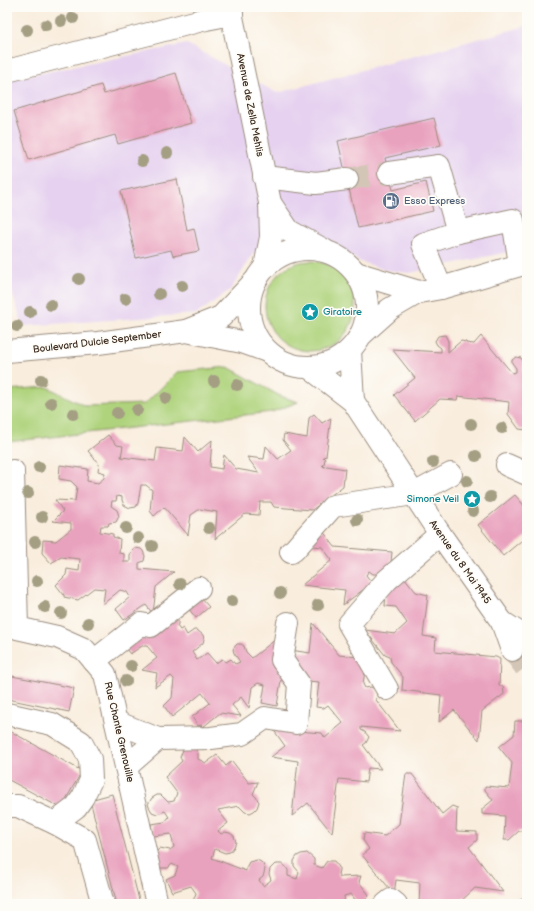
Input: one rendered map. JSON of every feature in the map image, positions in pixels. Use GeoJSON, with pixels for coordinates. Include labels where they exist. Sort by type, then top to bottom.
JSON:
{"type":"FeatureCollection","features":[{"type":"Feature","properties":{"kind":"street"},"geometry":{"type":"LineString","coordinates":[[7,71],[198,21],[231,10]]}},
{"type":"Feature","properties":{"kind":"street","name":"Avenue de Zella Mehlis"},"geometry":{"type":"LineString","coordinates":[[231,10],[270,203],[271,237],[260,274]]}},
{"type":"Feature","properties":{"kind":"street"},"geometry":{"type":"LineString","coordinates":[[389,173],[439,166],[458,232]]}},
{"type":"Feature","properties":{"kind":"street"},"geometry":{"type":"LineString","coordinates":[[264,177],[316,183],[347,179]]}},
{"type":"Feature","properties":{"kind":"street","name":"Avenue de Zella Mehlis"},"geometry":{"type":"LineString","coordinates":[[270,203],[289,231],[324,250]]}},
{"type":"Feature","properties":{"kind":"street"},"geometry":{"type":"LineString","coordinates":[[356,342],[368,312],[366,296],[356,273],[343,260],[324,250],[297,250],[278,257],[260,274],[249,301],[249,312],[254,333],[266,350],[279,360],[299,367],[310,368],[334,362],[356,342],[390,309],[419,292],[441,288],[524,263],[513,220],[458,232],[423,244],[441,288]]}},
{"type":"Feature","properties":{"kind":"street"},"geometry":{"type":"LineString","coordinates":[[356,273],[419,292]]}},
{"type":"Feature","properties":{"kind":"street","name":"Boulevard Dulcie September"},"geometry":{"type":"LineString","coordinates":[[7,351],[98,343],[186,331],[221,317],[260,274]]}},
{"type":"Feature","properties":{"kind":"street","name":"Boulevard Dulcie September"},"geometry":{"type":"LineString","coordinates":[[186,331],[242,342],[266,350]]}},
{"type":"Feature","properties":{"kind":"street","name":"Avenue du 8 Mai 1945"},"geometry":{"type":"LineString","coordinates":[[353,401],[356,342]]}},
{"type":"Feature","properties":{"kind":"street","name":"Avenue du 8 Mai 1945"},"geometry":{"type":"LineString","coordinates":[[310,368],[353,401],[440,534],[519,644]]}},
{"type":"Feature","properties":{"kind":"street"},"geometry":{"type":"LineString","coordinates":[[507,465],[527,474]]}},
{"type":"Feature","properties":{"kind":"street","name":"Rue Chante Grenouille"},"geometry":{"type":"LineString","coordinates":[[12,471],[12,628],[57,637],[84,649],[106,674],[157,904]]}},
{"type":"Feature","properties":{"kind":"street"},"geometry":{"type":"LineString","coordinates":[[291,552],[333,506],[414,494],[451,474]]}},
{"type":"Feature","properties":{"kind":"street"},"geometry":{"type":"LineString","coordinates":[[387,689],[349,624],[387,580],[440,534]]}},
{"type":"Feature","properties":{"kind":"street"},"geometry":{"type":"LineString","coordinates":[[94,661],[140,624],[151,626],[199,588]]}},
{"type":"Feature","properties":{"kind":"street"},"geometry":{"type":"LineString","coordinates":[[116,722],[158,739],[211,738],[242,734],[265,718],[296,723],[299,684],[282,660],[288,623]]}},
{"type":"Feature","properties":{"kind":"street"},"geometry":{"type":"LineString","coordinates":[[7,714],[52,724],[80,742],[90,759],[91,780],[83,797],[76,807],[55,823]]}},
{"type":"Feature","properties":{"kind":"street"},"geometry":{"type":"LineString","coordinates":[[126,767],[158,739]]}},
{"type":"Feature","properties":{"kind":"street"},"geometry":{"type":"LineString","coordinates":[[13,806],[55,823],[85,840],[103,904]]}},
{"type":"Feature","properties":{"kind":"street"},"geometry":{"type":"LineString","coordinates":[[386,904],[391,900],[396,904]]}},
{"type":"Feature","properties":{"kind":"shaded area"},"geometry":{"type":"Polygon","coordinates":[[[527,26],[527,248],[409,273],[386,270],[359,261],[313,232],[274,238],[253,254],[231,289],[197,314],[23,326],[7,277],[7,80],[187,44],[277,93],[527,26]]]}},
{"type":"Feature","properties":{"kind":"green space"},"geometry":{"type":"Polygon","coordinates":[[[310,261],[327,265],[342,274],[351,289],[355,306],[351,323],[342,338],[327,347],[310,351],[293,347],[278,338],[269,323],[265,306],[269,289],[278,274],[293,265],[310,261]]]}},
{"type":"Feature","properties":{"kind":"green space"},"geometry":{"type":"Polygon","coordinates":[[[228,367],[280,396],[298,402],[272,412],[7,442],[7,390],[47,387],[85,406],[145,404],[177,372],[228,367]]]}},
{"type":"Feature","properties":{"kind":"building"},"geometry":{"type":"Polygon","coordinates":[[[176,73],[191,123],[118,144],[115,135],[29,160],[14,111],[101,85],[104,94],[176,73]]]}},
{"type":"Feature","properties":{"kind":"building"},"geometry":{"type":"Polygon","coordinates":[[[434,118],[441,145],[385,158],[393,190],[426,182],[433,211],[358,228],[338,141],[434,118]]]}},
{"type":"Feature","properties":{"kind":"building"},"geometry":{"type":"Polygon","coordinates":[[[177,179],[187,230],[194,228],[199,251],[173,256],[171,250],[136,258],[121,191],[177,179]]]}},
{"type":"Feature","properties":{"kind":"building"},"geometry":{"type":"Polygon","coordinates":[[[445,335],[448,341],[448,352],[461,341],[474,344],[481,336],[512,373],[516,372],[516,368],[512,363],[512,360],[516,357],[521,358],[524,362],[523,374],[527,374],[527,430],[519,429],[508,414],[509,402],[458,396],[457,400],[440,399],[415,421],[394,395],[415,378],[392,349],[441,352],[441,348],[435,341],[438,336],[445,335]]]}},
{"type":"Feature","properties":{"kind":"building"},"geometry":{"type":"Polygon","coordinates":[[[314,414],[322,423],[331,418],[326,456],[323,457],[325,459],[324,464],[322,465],[324,467],[327,466],[345,469],[343,486],[312,510],[274,507],[271,502],[260,502],[259,515],[245,514],[215,539],[217,512],[200,509],[191,515],[188,535],[164,507],[154,516],[150,511],[152,490],[146,485],[141,485],[136,507],[130,508],[124,505],[122,497],[117,496],[116,501],[112,501],[111,506],[117,510],[119,516],[116,522],[109,523],[108,526],[101,526],[100,532],[113,534],[113,537],[120,539],[119,553],[124,554],[124,562],[130,562],[130,555],[132,551],[136,548],[141,549],[145,556],[144,561],[139,563],[139,569],[174,572],[156,587],[153,614],[146,605],[124,620],[116,609],[130,597],[127,592],[120,590],[103,604],[105,589],[94,588],[78,600],[64,597],[56,585],[66,575],[67,569],[79,571],[80,559],[61,557],[51,563],[42,553],[43,540],[56,541],[71,529],[71,523],[53,521],[63,511],[55,500],[75,501],[77,487],[71,481],[59,479],[60,465],[88,469],[87,481],[98,483],[104,478],[105,473],[98,471],[99,464],[88,451],[108,435],[117,445],[123,446],[121,457],[155,461],[157,448],[183,451],[185,437],[198,452],[212,440],[210,467],[222,469],[224,455],[236,469],[259,473],[247,457],[264,459],[266,446],[278,459],[291,450],[283,440],[284,434],[307,438],[309,418],[314,414]]]}},
{"type":"Feature","properties":{"kind":"building"},"geometry":{"type":"Polygon","coordinates":[[[515,495],[527,509],[527,536],[503,556],[478,525],[515,495]]]}},
{"type":"Feature","properties":{"kind":"building"},"geometry":{"type":"Polygon","coordinates":[[[322,530],[335,547],[392,552],[390,572],[381,571],[377,574],[373,574],[369,571],[366,575],[372,583],[343,605],[345,590],[302,585],[332,560],[322,547],[313,546],[315,534],[322,530]]]}},
{"type":"Feature","properties":{"kind":"building"},"geometry":{"type":"Polygon","coordinates":[[[404,577],[416,592],[428,595],[423,636],[436,638],[435,651],[496,657],[500,659],[499,686],[503,686],[504,694],[482,711],[479,740],[454,710],[439,722],[441,695],[402,690],[403,677],[391,662],[390,657],[385,655],[365,630],[395,634],[407,623],[396,607],[385,606],[386,592],[404,577]]]}},
{"type":"Feature","properties":{"kind":"building"},"geometry":{"type":"Polygon","coordinates":[[[201,598],[209,607],[196,618],[188,608],[201,598]]]}},
{"type":"Feature","properties":{"kind":"building"},"geometry":{"type":"Polygon","coordinates":[[[178,618],[177,626],[180,630],[183,628],[187,635],[194,630],[197,630],[203,635],[203,643],[192,652],[197,660],[207,653],[216,663],[222,659],[226,662],[231,659],[235,664],[240,662],[233,649],[237,644],[244,646],[246,652],[252,658],[276,639],[292,680],[281,680],[277,706],[262,703],[265,685],[258,683],[252,687],[249,708],[241,697],[232,705],[241,716],[220,713],[203,727],[201,725],[198,726],[192,717],[210,703],[202,693],[172,717],[164,706],[172,698],[174,679],[171,676],[155,687],[157,673],[142,670],[157,658],[147,646],[142,646],[130,654],[120,642],[178,618]]]}},
{"type":"Feature","properties":{"kind":"building"},"geometry":{"type":"Polygon","coordinates":[[[313,623],[339,655],[367,658],[363,684],[365,688],[371,687],[376,690],[376,700],[400,731],[361,727],[361,730],[369,737],[363,745],[381,769],[368,768],[366,782],[339,779],[332,833],[308,803],[292,816],[298,761],[271,757],[285,746],[273,729],[322,733],[325,738],[343,723],[328,705],[324,708],[316,707],[319,682],[307,681],[289,658],[290,650],[310,653],[313,623]]]}},
{"type":"Feature","properties":{"kind":"building"},"geometry":{"type":"Polygon","coordinates":[[[7,675],[74,688],[69,712],[7,699],[7,675]]]}},
{"type":"Feature","properties":{"kind":"building"},"geometry":{"type":"Polygon","coordinates":[[[515,721],[527,721],[527,831],[519,831],[509,840],[504,840],[505,816],[482,814],[482,809],[493,800],[485,790],[485,786],[509,788],[512,763],[499,747],[514,735],[515,721]]]}},
{"type":"Feature","properties":{"kind":"building"},"geometry":{"type":"Polygon","coordinates":[[[8,730],[82,771],[61,808],[7,779],[8,730]]]}},
{"type":"Feature","properties":{"kind":"building"},"geometry":{"type":"Polygon","coordinates":[[[190,747],[198,753],[198,759],[206,763],[217,755],[226,766],[232,761],[249,783],[258,782],[253,794],[259,802],[254,811],[250,813],[245,812],[239,806],[218,810],[228,823],[218,831],[221,834],[225,832],[230,833],[234,836],[236,842],[230,852],[225,853],[215,849],[212,858],[246,871],[249,862],[257,860],[261,862],[265,869],[263,877],[259,880],[263,886],[271,880],[269,874],[270,869],[277,864],[282,864],[285,866],[288,870],[288,876],[297,879],[299,872],[294,866],[294,861],[297,856],[301,854],[307,853],[314,859],[314,865],[322,868],[327,861],[334,861],[339,867],[338,874],[340,877],[361,876],[359,882],[369,895],[362,904],[358,904],[351,894],[344,896],[345,904],[192,904],[196,893],[191,886],[172,892],[166,879],[175,875],[178,867],[172,864],[168,868],[159,868],[154,854],[160,848],[170,850],[174,847],[171,834],[153,836],[151,824],[165,822],[169,817],[165,811],[157,814],[152,812],[148,804],[152,798],[157,795],[161,795],[168,802],[174,801],[177,793],[165,777],[182,761],[180,757],[183,750],[190,747]]]}},
{"type":"Feature","properties":{"kind":"building"},"geometry":{"type":"Polygon","coordinates":[[[406,774],[412,774],[442,814],[452,806],[457,808],[456,831],[477,832],[477,840],[469,847],[503,892],[475,888],[458,904],[419,904],[420,883],[396,880],[394,894],[362,855],[369,849],[363,840],[364,833],[385,836],[399,824],[406,774]]]}},
{"type":"Feature","properties":{"kind":"building"},"geometry":{"type":"Polygon","coordinates":[[[112,794],[140,904],[117,904],[90,800],[112,794]]]}},
{"type":"Feature","properties":{"kind":"building"},"geometry":{"type":"Polygon","coordinates":[[[526,895],[527,904],[515,904],[526,895]]]}},
{"type":"Feature","properties":{"kind":"tunnel"},"geometry":{"type":"LineString","coordinates":[[347,179],[389,173]]}},
{"type":"Feature","properties":{"kind":"tunnel"},"geometry":{"type":"LineString","coordinates":[[512,650],[527,670]]}},
{"type":"Feature","properties":{"kind":"place","name":"Esso Express"},"geometry":{"type":"Point","coordinates":[391,201]}},
{"type":"Feature","properties":{"kind":"place","name":"Giratoire"},"geometry":{"type":"Point","coordinates":[310,312]}},
{"type":"Feature","properties":{"kind":"place","name":"Simone Veil"},"geometry":{"type":"Point","coordinates":[472,499]}}]}
